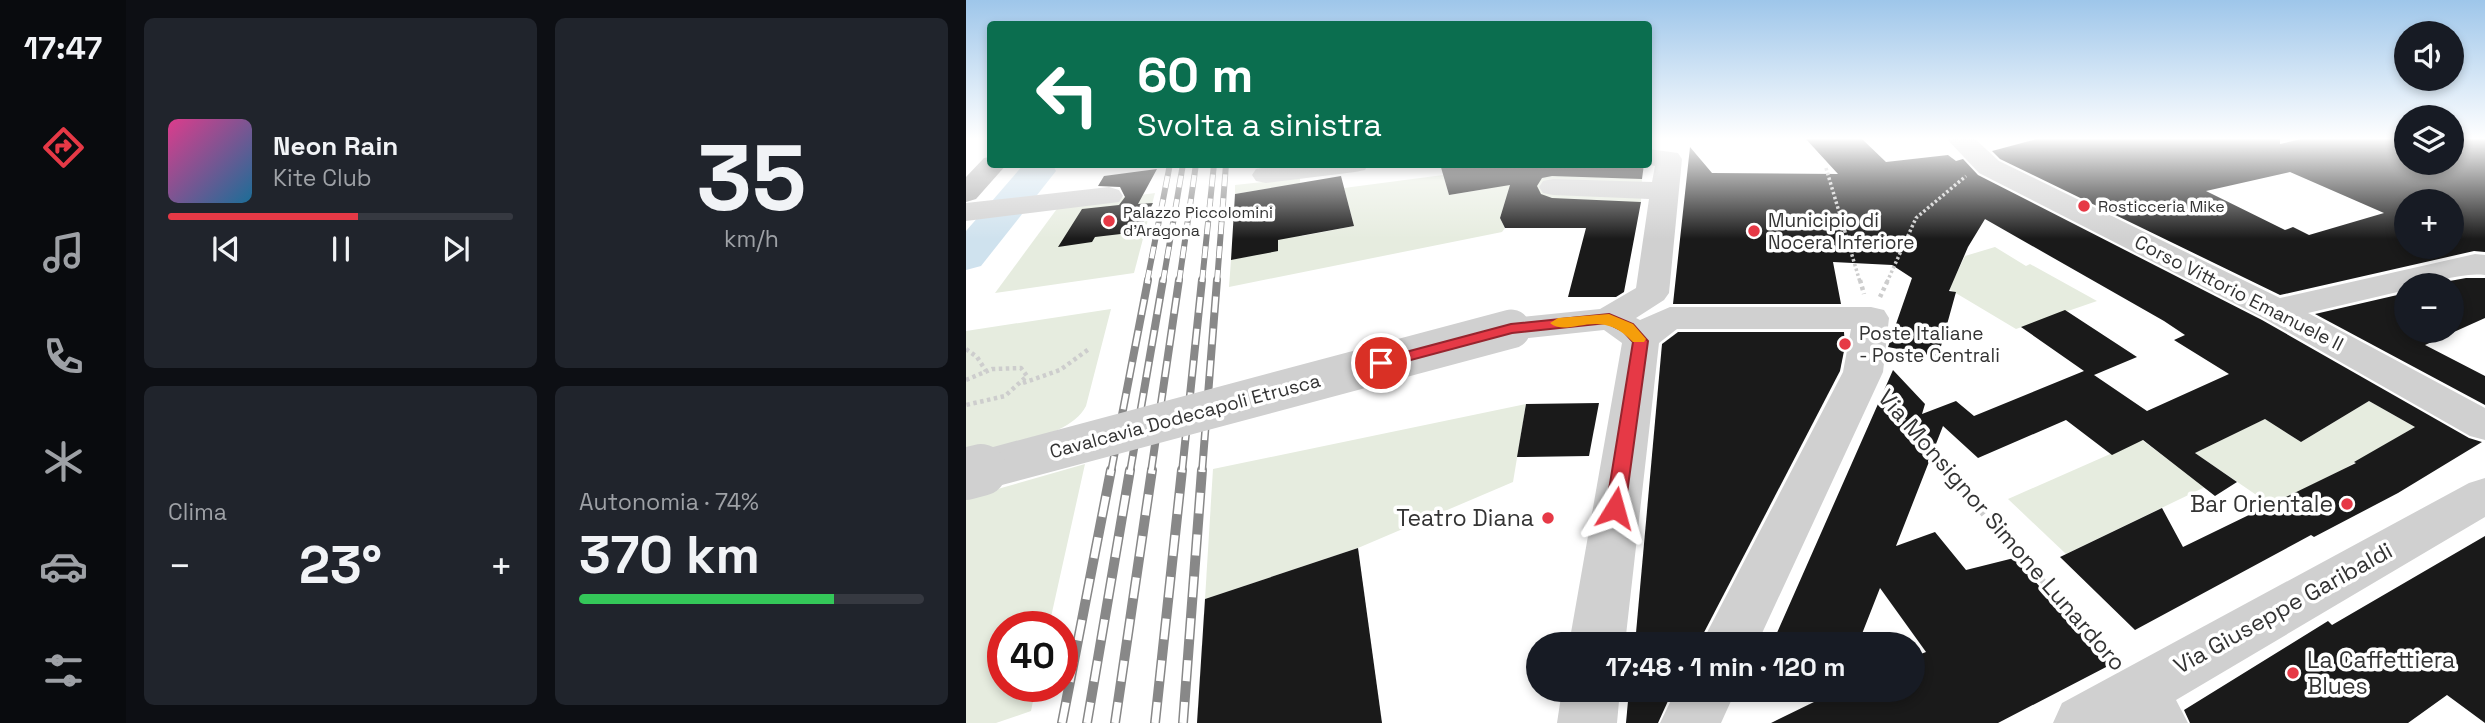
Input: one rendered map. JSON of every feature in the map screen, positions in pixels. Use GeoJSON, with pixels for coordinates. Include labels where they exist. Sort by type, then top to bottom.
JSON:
{"type":"FeatureCollection","features":[{"type":"Feature","properties":{"kind":"main road"},"geometry":{"type":"LineString","coordinates":[[971,205],[990,172]]}},
{"type":"Feature","properties":{"kind":"street"},"geometry":{"type":"LineString","coordinates":[[1266,175],[1292,172]]}},
{"type":"Feature","properties":{"kind":"street"},"geometry":{"type":"LineString","coordinates":[[1598,632],[1633,348],[1665,191],[1661,172]]}},
{"type":"Feature","properties":{"kind":"street","name":"Corso Vittorio Emanuele II"},"geometry":{"type":"LineString","coordinates":[[1999,172],[2276,310],[2485,425]]}},
{"type":"Feature","properties":{"kind":"street"},"geometry":{"type":"LineString","coordinates":[[1553,187],[1665,191]]}},
{"type":"Feature","properties":{"kind":"street"},"geometry":{"type":"LineString","coordinates":[[971,205],[1032,205],[1109,196]]}},
{"type":"Feature","properties":{"kind":"street"},"geometry":{"type":"LineString","coordinates":[[2276,310],[2469,267],[2485,283]]}},
{"type":"Feature","properties":{"kind":"street"},"geometry":{"type":"LineString","coordinates":[[1735,632],[1863,372],[1871,318]]}},
{"type":"Feature","properties":{"kind":"street","name":"Cavalcavia Dodecapoli Etrusca"},"geometry":{"type":"LineString","coordinates":[[966,474],[1511,329],[1633,348],[1871,318]]}},
{"type":"Feature","properties":{"kind":"street","name":"Via Giuseppe Garibaldi"},"geometry":{"type":"LineString","coordinates":[[2083,723],[2144,702],[2485,495]]}},
{"type":"Feature","properties":{"kind":"street"},"geometry":{"type":"LineString","coordinates":[[1587,723],[1590,702]]}},
{"type":"Feature","properties":{"kind":"street"},"geometry":{"type":"LineString","coordinates":[[1690,723],[1701,702]]}},
{"type":"Feature","properties":{"kind":"path"},"geometry":{"type":"LineString","coordinates":[[1827,172],[1871,318]]}},
{"type":"Feature","properties":{"kind":"path"},"geometry":{"type":"LineString","coordinates":[[1871,318],[1916,218],[1972,172]]}},
{"type":"Feature","properties":{"kind":"path"},"geometry":{"type":"LineString","coordinates":[[966,349],[977,357],[986,371]]}},
{"type":"Feature","properties":{"kind":"path"},"geometry":{"type":"LineString","coordinates":[[966,405],[993,401],[1023,383],[1060,370],[1089,349]]}},
{"type":"Feature","properties":{"kind":"path"},"geometry":{"type":"LineString","coordinates":[[966,380],[1003,367],[1021,368],[1027,376],[1023,383]]}},
{"type":"Feature","properties":{"kind":"path","name":"Via Monsignor Simone Lunardoro"},"geometry":{"type":"LineString","coordinates":[[1863,372],[2144,702]]}},
{"type":"Feature","properties":{"kind":"shaded area"},"geometry":{"type":"Polygon","coordinates":[[[1479,172],[1642,178],[1641,202],[1505,202],[1500,218],[1505,228],[1502,232],[1229,287],[1231,260],[1278,250],[1276,187],[1235,194],[1235,185],[1300,178],[1302,236],[1354,226],[1344,188],[1443,175],[1449,195],[1486,189],[1479,172]]]}},
{"type":"Feature","properties":{"kind":"shaded area"},"geometry":{"type":"Polygon","coordinates":[[[1155,193],[1134,273],[995,293],[1059,206],[1155,193]]]}},
{"type":"Feature","properties":{"kind":"shaded area"},"geometry":{"type":"Polygon","coordinates":[[[1995,247],[2026,266],[2030,264],[2097,301],[2016,329],[1949,289],[1965,256],[1995,247]]]}},
{"type":"Feature","properties":{"kind":"shaded area"},"geometry":{"type":"Polygon","coordinates":[[[1111,309],[1086,406],[1077,417],[1065,426],[1033,439],[966,454],[966,331],[1111,309]]]}},
{"type":"Feature","properties":{"kind":"shaded area"},"geometry":{"type":"Polygon","coordinates":[[[2369,401],[2415,427],[2344,469],[2271,505],[2195,453],[2279,412],[2276,426],[2301,442],[2369,401]]]}},
{"type":"Feature","properties":{"kind":"shaded area"},"geometry":{"type":"Polygon","coordinates":[[[1526,404],[1513,482],[1358,548],[1205,599],[1213,469],[1526,404]]]}},
{"type":"Feature","properties":{"kind":"shaded area"},"geometry":{"type":"Polygon","coordinates":[[[2142,440],[2205,487],[2066,554],[2008,499],[2142,440]]]}},
{"type":"Feature","properties":{"kind":"shaded area"},"geometry":{"type":"Polygon","coordinates":[[[1085,464],[1052,611],[987,611],[987,702],[1033,702],[1031,711],[996,723],[966,723],[966,498],[1085,464]]]}},
{"type":"Feature","properties":{"kind":"building","name":"Palazzo Piccolomini d'Aragona"},"geometry":{"type":"Polygon","coordinates":[[[1156,172],[1138,204],[1153,203],[1138,232],[1095,237],[1092,242],[1058,247],[1082,209],[1119,205],[1125,197],[1120,187],[1098,186],[1104,176],[1156,172]]]}},
{"type":"Feature","properties":{"kind":"building"},"geometry":{"type":"Polygon","coordinates":[[[1442,172],[1643,172],[1642,179],[1552,176],[1542,178],[1537,186],[1541,194],[1552,198],[1641,202],[1624,292],[1616,297],[1568,297],[1586,228],[1505,228],[1500,218],[1510,185],[1449,195],[1442,172]]]}},
{"type":"Feature","properties":{"kind":"building"},"geometry":{"type":"Polygon","coordinates":[[[1687,172],[1975,172],[2262,320],[2469,438],[2482,442],[2398,493],[2314,537],[2311,535],[2135,630],[2060,557],[2162,508],[2183,547],[2356,463],[2354,462],[2415,427],[2369,401],[2301,442],[2265,419],[2195,453],[2237,482],[2215,496],[2143,440],[2112,455],[2066,420],[1978,458],[1943,426],[1896,546],[1935,532],[1966,570],[2014,558],[2110,665],[1998,723],[1771,723],[1814,702],[1925,702],[1925,632],[1912,632],[1880,588],[1863,632],[1777,632],[1893,370],[1925,404],[1922,414],[1956,401],[1974,416],[2084,371],[2021,327],[2065,310],[2137,357],[2094,375],[2147,411],[2229,374],[2174,340],[2185,335],[2164,321],[1985,219],[1968,247],[1949,291],[1956,292],[1938,357],[1888,347],[1912,278],[1892,265],[1833,262],[1841,304],[1673,304],[1687,172]]]}},
{"type":"Feature","properties":{"kind":"building"},"geometry":{"type":"Polygon","coordinates":[[[2026,172],[2394,172],[2394,175],[2464,175],[2464,172],[2485,172],[2485,252],[2464,253],[2464,189],[2394,189],[2394,259],[2439,259],[2280,295],[2026,172]],[[2290,172],[2206,191],[2285,230],[2293,227],[2309,235],[2384,213],[2290,172]]]}},
{"type":"Feature","properties":{"kind":"building"},"geometry":{"type":"Polygon","coordinates":[[[1341,176],[1354,226],[1278,240],[1278,251],[1231,260],[1235,194],[1341,176]]]}},
{"type":"Feature","properties":{"kind":"building"},"geometry":{"type":"Polygon","coordinates":[[[2464,278],[2485,278],[2485,318],[2464,327],[2464,278]]]}},
{"type":"Feature","properties":{"kind":"building"},"geometry":{"type":"Polygon","coordinates":[[[2394,296],[2394,343],[2429,343],[2425,345],[2485,376],[2485,405],[2315,314],[2394,296]]]}},
{"type":"Feature","properties":{"kind":"building"},"geometry":{"type":"Polygon","coordinates":[[[1678,332],[1844,332],[1845,346],[1840,371],[1704,632],[1636,632],[1662,344],[1678,332]]]}},
{"type":"Feature","properties":{"kind":"building"},"geometry":{"type":"Polygon","coordinates":[[[1599,403],[1589,456],[1517,457],[1526,404],[1599,403]]]}},
{"type":"Feature","properties":{"kind":"building"},"geometry":{"type":"Polygon","coordinates":[[[2485,536],[2485,723],[2447,695],[2408,723],[2190,723],[2184,710],[2328,621],[2332,625],[2485,536]]]}},
{"type":"Feature","properties":{"kind":"building"},"geometry":{"type":"Polygon","coordinates":[[[1358,548],[1382,723],[1197,723],[1205,599],[1358,548]]]}},
{"type":"Feature","properties":{"kind":"building"},"geometry":{"type":"Polygon","coordinates":[[[1628,702],[1668,702],[1658,723],[1626,723],[1628,702]]]}},
{"type":"Feature","properties":{"kind":"waterway"},"geometry":{"type":"LineString","coordinates":[[966,257],[1037,172]]}},
{"type":"Feature","properties":{"kind":"railway"},"geometry":{"type":"LineString","coordinates":[[1147,282],[1168,172]]}},
{"type":"Feature","properties":{"kind":"railway"},"geometry":{"type":"LineString","coordinates":[[1163,282],[1182,172]]}},
{"type":"Feature","properties":{"kind":"railway"},"geometry":{"type":"LineString","coordinates":[[1179,282],[1195,172]]}},
{"type":"Feature","properties":{"kind":"railway"},"geometry":{"type":"LineString","coordinates":[[1202,282],[1213,172]]}},
{"type":"Feature","properties":{"kind":"railway"},"geometry":{"type":"LineString","coordinates":[[1217,282],[1225,172]]}},
{"type":"Feature","properties":{"kind":"railway"},"geometry":{"type":"LineString","coordinates":[[1111,472],[1148,280]]}},
{"type":"Feature","properties":{"kind":"railway"},"geometry":{"type":"LineString","coordinates":[[1130,472],[1163,280]]}},
{"type":"Feature","properties":{"kind":"railway"},"geometry":{"type":"LineString","coordinates":[[1151,472],[1179,280]]}},
{"type":"Feature","properties":{"kind":"railway"},"geometry":{"type":"LineString","coordinates":[[1182,472],[1202,280]]}},
{"type":"Feature","properties":{"kind":"railway"},"geometry":{"type":"LineString","coordinates":[[1202,472],[1217,280]]}},
{"type":"Feature","properties":{"kind":"railway"},"geometry":{"type":"LineString","coordinates":[[1062,723],[1111,470]]}},
{"type":"Feature","properties":{"kind":"railway"},"geometry":{"type":"LineString","coordinates":[[1087,723],[1130,470]]}},
{"type":"Feature","properties":{"kind":"railway"},"geometry":{"type":"LineString","coordinates":[[1115,723],[1152,470]]}},
{"type":"Feature","properties":{"kind":"railway"},"geometry":{"type":"LineString","coordinates":[[1155,723],[1182,470]]}},
{"type":"Feature","properties":{"kind":"railway"},"geometry":{"type":"LineString","coordinates":[[1183,723],[1202,470]]}},
{"type":"Feature","properties":{"kind":"slow traffic"},"geometry":{"type":"LineString","coordinates":[[1558,323],[1609,319],[1628,328],[1639,339]]}},
{"type":"Feature","properties":{"kind":"place","name":"Rosticceria Mike"},"geometry":{"type":"Point","coordinates":[2084,206]}},
{"type":"Feature","properties":{"kind":"place","name":"Palazzo Piccolomini d'Aragona"},"geometry":{"type":"Point","coordinates":[1109,221]}},
{"type":"Feature","properties":{"kind":"place","name":"Municipio di Nocera Inferiore"},"geometry":{"type":"Point","coordinates":[1754,231]}},
{"type":"Feature","properties":{"kind":"place","name":"Poste Italiane - Poste Centrali"},"geometry":{"type":"Point","coordinates":[1845,344]}},
{"type":"Feature","properties":{"kind":"place","name":"Bar Orientale"},"geometry":{"type":"Point","coordinates":[2347,504]}},
{"type":"Feature","properties":{"kind":"place","name":"Teatro Diana"},"geometry":{"type":"Point","coordinates":[1548,518]}},
{"type":"Feature","properties":{"kind":"place","name":"La Caffettiera Blues"},"geometry":{"type":"Point","coordinates":[2293,673]}},
{"type":"Feature","properties":{"kind":"route"},"geometry":{"type":"LineString","coordinates":[[1381,363],[1511,329],[1609,319],[1628,328],[1641,341],[1630,398],[1615,508]]}}]}
